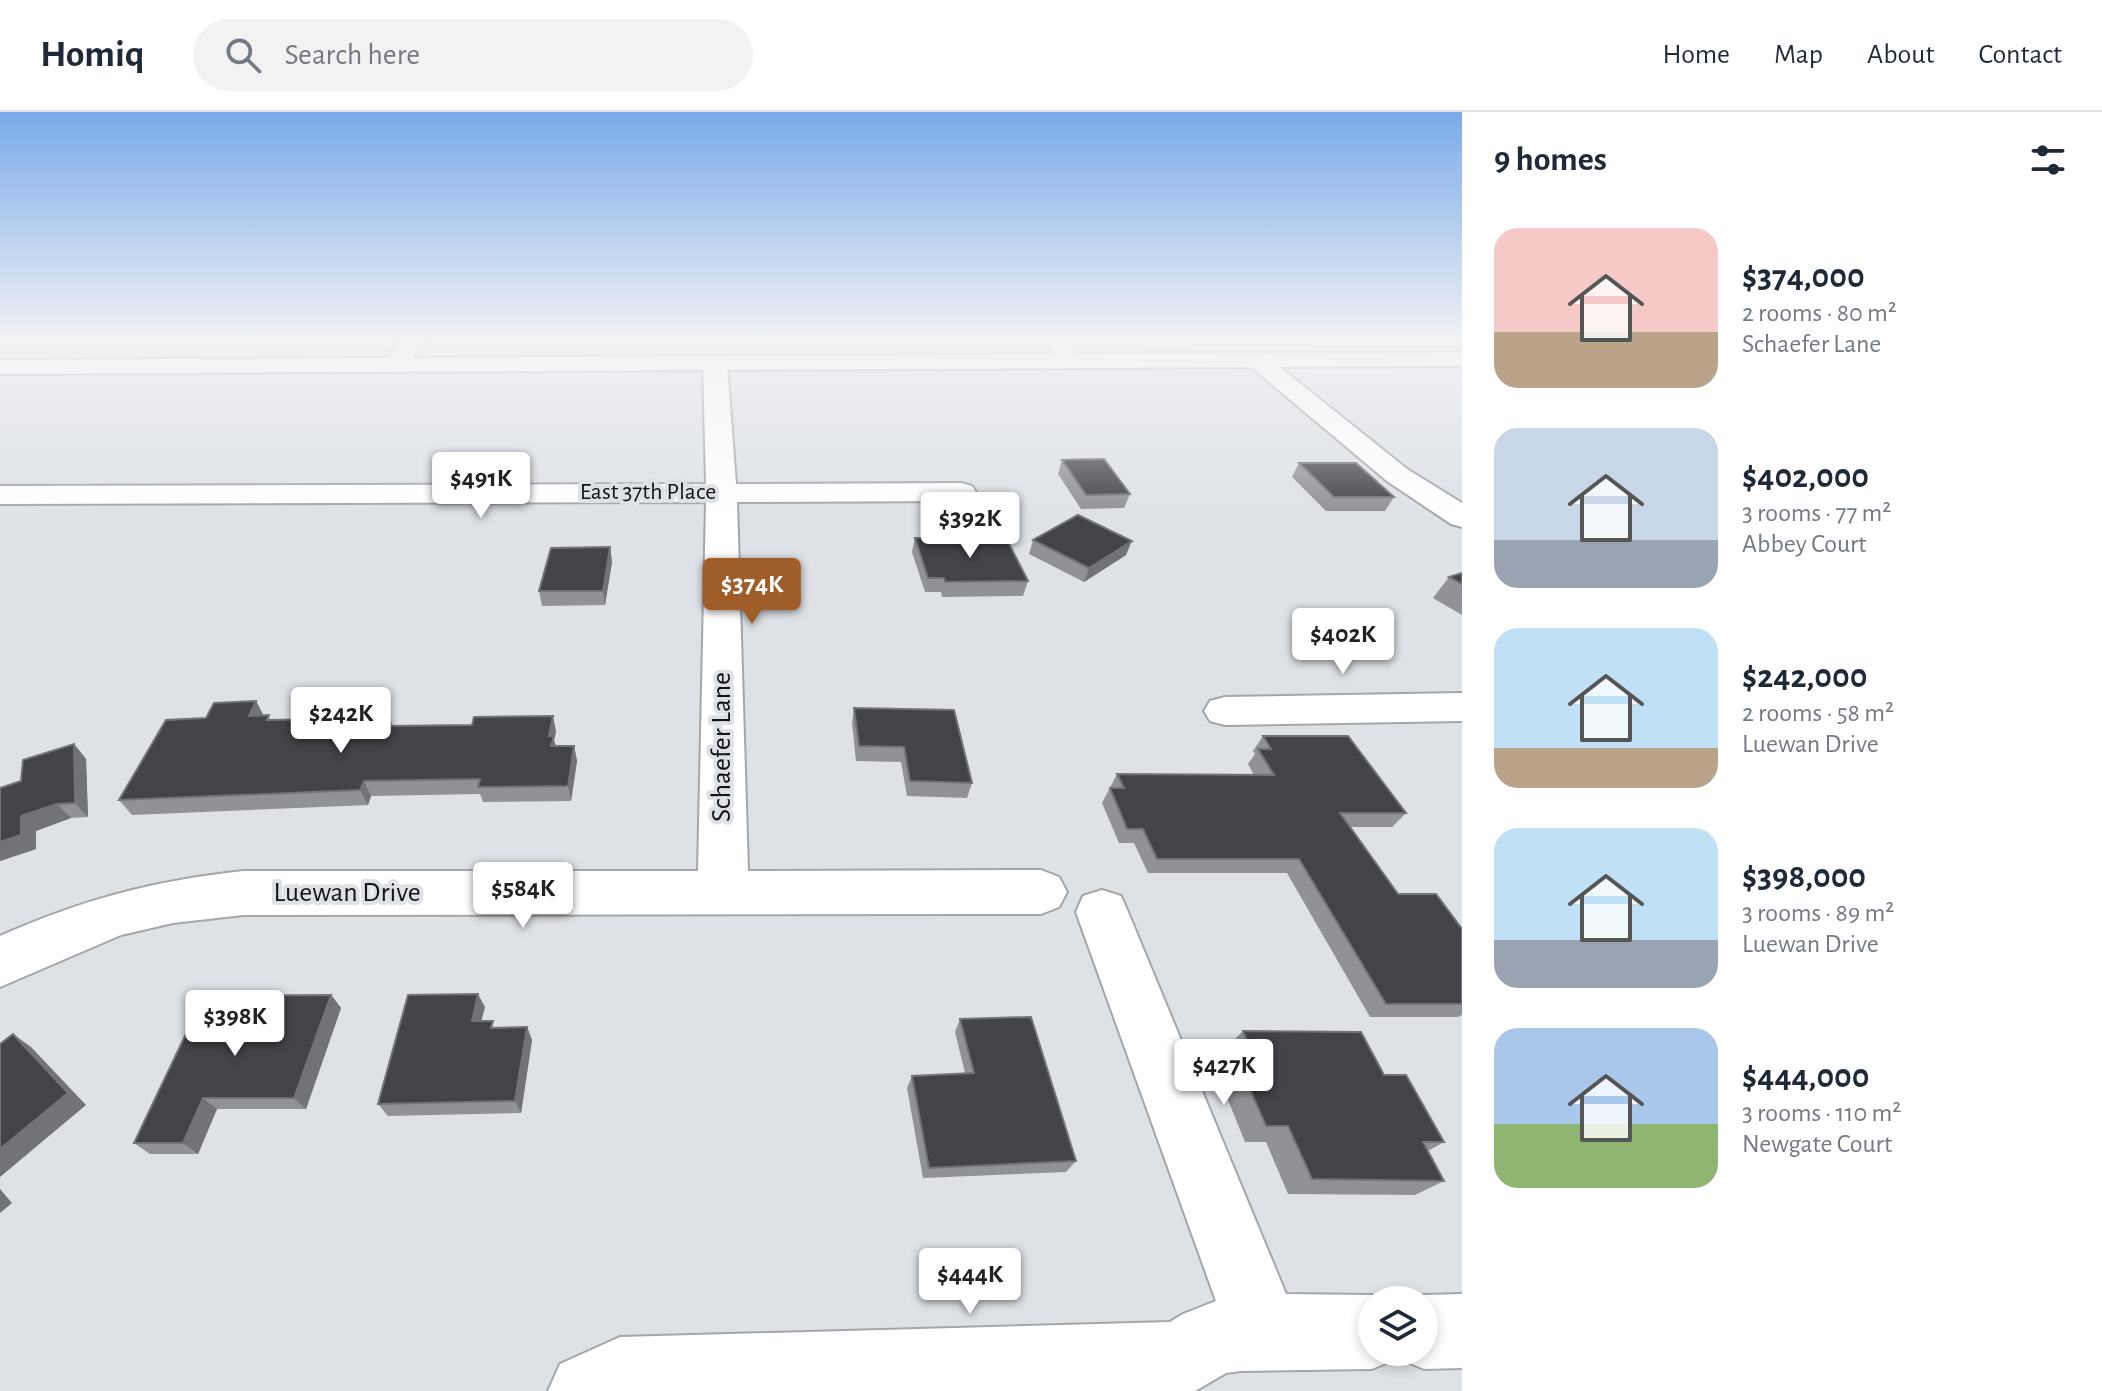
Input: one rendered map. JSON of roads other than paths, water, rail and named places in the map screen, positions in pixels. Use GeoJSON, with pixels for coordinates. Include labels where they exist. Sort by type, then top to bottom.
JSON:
{"type":"FeatureCollection","features":[{"type":"Feature","properties":{"kind":"street","name":"Schaefer Lane"},"geometry":{"type":"LineString","coordinates":[[717,397],[721,492],[723,891]]}},
{"type":"Feature","properties":{"kind":"street"},"geometry":{"type":"LineString","coordinates":[[1302,397],[1397,475],[1462,517]]}},
{"type":"Feature","properties":{"kind":"street","name":"East 37th Place"},"geometry":{"type":"LineString","coordinates":[[0,495],[961,492]]}},
{"type":"Feature","properties":{"kind":"street"},"geometry":{"type":"LineString","coordinates":[[1225,711],[1462,707]]}},
{"type":"Feature","properties":{"kind":"street","name":"Luewan Drive"},"geometry":{"type":"LineString","coordinates":[[0,962],[45,940],[134,910],[243,893],[1041,892]]}},
{"type":"Feature","properties":{"kind":"street"},"geometry":{"type":"LineString","coordinates":[[1102,912],[1265,1334]]}},
{"type":"Feature","properties":{"kind":"street"},"geometry":{"type":"LineString","coordinates":[[1438,1332],[1462,1331]]}},
{"type":"Feature","properties":{"kind":"street"},"geometry":{"type":"LineString","coordinates":[[587,1391],[620,1375],[1171,1376],[1208,1340],[1235,1334],[1358,1332]]}}]}
